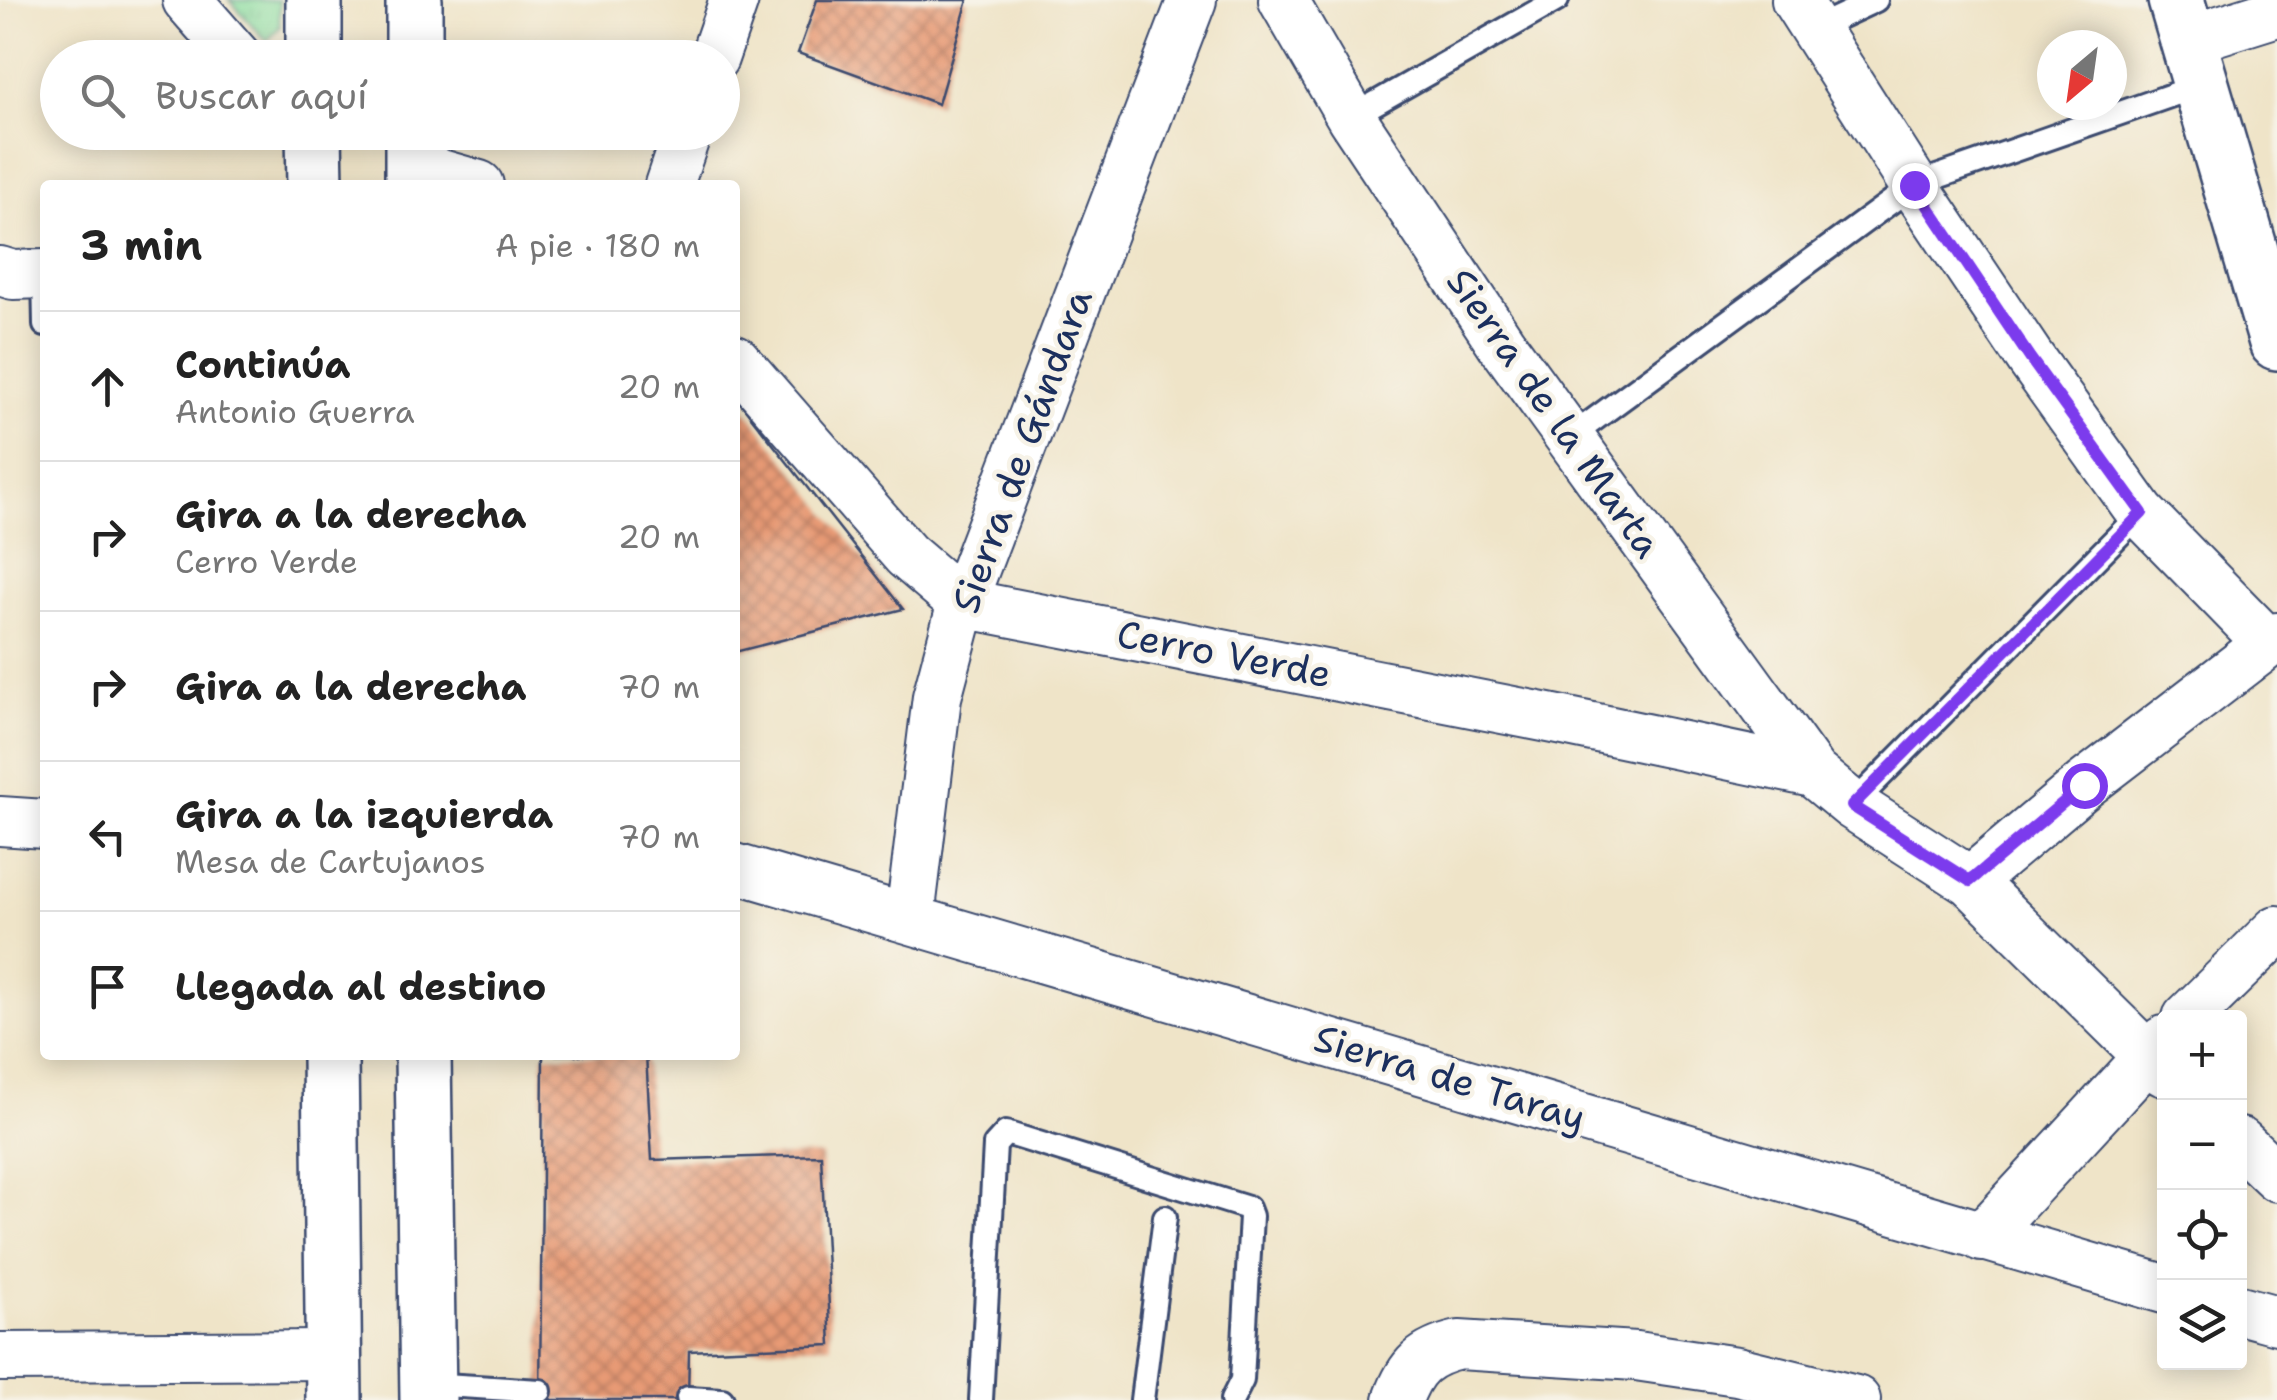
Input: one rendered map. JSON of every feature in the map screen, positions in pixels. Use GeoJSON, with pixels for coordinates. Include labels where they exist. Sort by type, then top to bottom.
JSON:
{"type":"FeatureCollection","features":[{"type":"Feature","properties":{"kind":"main road"},"geometry":{"type":"LineString","coordinates":[[314,0],[314,40]]}},
{"type":"Feature","properties":{"kind":"main road"},"geometry":{"type":"LineString","coordinates":[[414,0],[414,40]]}},
{"type":"Feature","properties":{"kind":"main road"},"geometry":{"type":"LineString","coordinates":[[2188,42],[2277,342]]}},
{"type":"Feature","properties":{"kind":"main road"},"geometry":{"type":"LineString","coordinates":[[330,1060],[334,1378]]}},
{"type":"Feature","properties":{"kind":"main road"},"geometry":{"type":"LineString","coordinates":[[424,1060],[428,1392]]}},
{"type":"Feature","properties":{"kind":"street"},"geometry":{"type":"LineString","coordinates":[[187,0],[222,40]]}},
{"type":"Feature","properties":{"kind":"street"},"geometry":{"type":"LineString","coordinates":[[720,40],[734,0]]}},
{"type":"Feature","properties":{"kind":"street","name":"Sierra de Gándara"},"geometry":{"type":"LineString","coordinates":[[910,917],[937,697],[962,604],[1192,0]]}},
{"type":"Feature","properties":{"kind":"street","name":"Sierra de la Marta"},"geometry":{"type":"LineString","coordinates":[[1283,0],[1351,117],[1502,344],[1813,773],[1852,806]]}},
{"type":"Feature","properties":{"kind":"street"},"geometry":{"type":"LineString","coordinates":[[2188,42],[2277,12]]}},
{"type":"Feature","properties":{"kind":"street"},"geometry":{"type":"LineString","coordinates":[[1806,14],[2030,358],[2142,513],[2272,640],[2084,785],[1970,881]]}},
{"type":"Feature","properties":{"kind":"street"},"geometry":{"type":"LineString","coordinates":[[671,180],[682,150]]}},
{"type":"Feature","properties":{"kind":"street"},"geometry":{"type":"LineString","coordinates":[[413,161],[465,180]]}},
{"type":"Feature","properties":{"kind":"street"},"geometry":{"type":"LineString","coordinates":[[740,365],[906,555],[962,604]]}},
{"type":"Feature","properties":{"kind":"street","name":"Cerro Verde"},"geometry":{"type":"LineString","coordinates":[[962,604],[1813,773]]}},
{"type":"Feature","properties":{"kind":"street"},"geometry":{"type":"LineString","coordinates":[[1852,806],[1970,881],[2157,1054]]}},
{"type":"Feature","properties":{"kind":"street"},"geometry":{"type":"LineString","coordinates":[[0,821],[40,824]]}},
{"type":"Feature","properties":{"kind":"street","name":"Sierra de Taray"},"geometry":{"type":"LineString","coordinates":[[740,869],[2157,1286]]}},
{"type":"Feature","properties":{"kind":"street"},"geometry":{"type":"LineString","coordinates":[[2196,1010],[2277,930]]}},
{"type":"Feature","properties":{"kind":"street"},"geometry":{"type":"LineString","coordinates":[[1982,1237],[2157,1058]]}},
{"type":"Feature","properties":{"kind":"street"},"geometry":{"type":"LineString","coordinates":[[2247,1149],[2277,1177]]}},
{"type":"Feature","properties":{"kind":"street"},"geometry":{"type":"LineString","coordinates":[[2247,1312],[2277,1320]]}},
{"type":"Feature","properties":{"kind":"street"},"geometry":{"type":"LineString","coordinates":[[1407,1383],[1435,1350],[1459,1345],[1636,1356],[1737,1370],[1856,1400]]}},
{"type":"Feature","properties":{"kind":"street"},"geometry":{"type":"LineString","coordinates":[[0,1357],[334,1378]]}},
{"type":"Feature","properties":{"kind":"lane"},"geometry":{"type":"LineString","coordinates":[[1351,117],[1557,0]]}},
{"type":"Feature","properties":{"kind":"lane"},"geometry":{"type":"LineString","coordinates":[[1806,14],[1876,0]]}},
{"type":"Feature","properties":{"kind":"lane"},"geometry":{"type":"LineString","coordinates":[[1569,438],[1914,185],[2188,42]]}},
{"type":"Feature","properties":{"kind":"lane"},"geometry":{"type":"LineString","coordinates":[[29,273],[40,309]]}},
{"type":"Feature","properties":{"kind":"lane"},"geometry":{"type":"LineString","coordinates":[[1852,806],[2142,513]]}},
{"type":"Feature","properties":{"kind":"lane"},"geometry":{"type":"LineString","coordinates":[[981,1400],[995,1145],[1006,1133],[1248,1208],[1242,1380],[1232,1400]]}},
{"type":"Feature","properties":{"kind":"lane"},"geometry":{"type":"LineString","coordinates":[[1142,1400],[1165,1217]]}},
{"type":"Feature","properties":{"kind":"lane"},"geometry":{"type":"LineString","coordinates":[[428,1392],[540,1391]]}},
{"type":"Feature","properties":{"kind":"lane"},"geometry":{"type":"LineString","coordinates":[[688,1398],[722,1400]]}},
{"type":"Feature","properties":{"kind":"green space"},"geometry":{"type":"Polygon","coordinates":[[[229,0],[279,0],[280,27],[266,40],[229,0]]]}},
{"type":"Feature","properties":{"kind":"building"},"geometry":{"type":"Polygon","coordinates":[[[817,0],[968,0],[938,104],[798,53],[817,0]]]}},
{"type":"Feature","properties":{"kind":"building"},"geometry":{"type":"Polygon","coordinates":[[[740,402],[903,609],[740,651],[740,402]]]}},
{"type":"Feature","properties":{"kind":"building"},"geometry":{"type":"Polygon","coordinates":[[[543,1060],[646,1060],[652,1160],[821,1155],[831,1345],[689,1351],[688,1400],[540,1400],[543,1060]]]}},
{"type":"Feature","properties":{"kind":"route"},"geometry":{"type":"LineString","coordinates":[[1914,185],[2030,358],[2142,513],[1852,806],[1970,881],[2084,785]]}}]}
